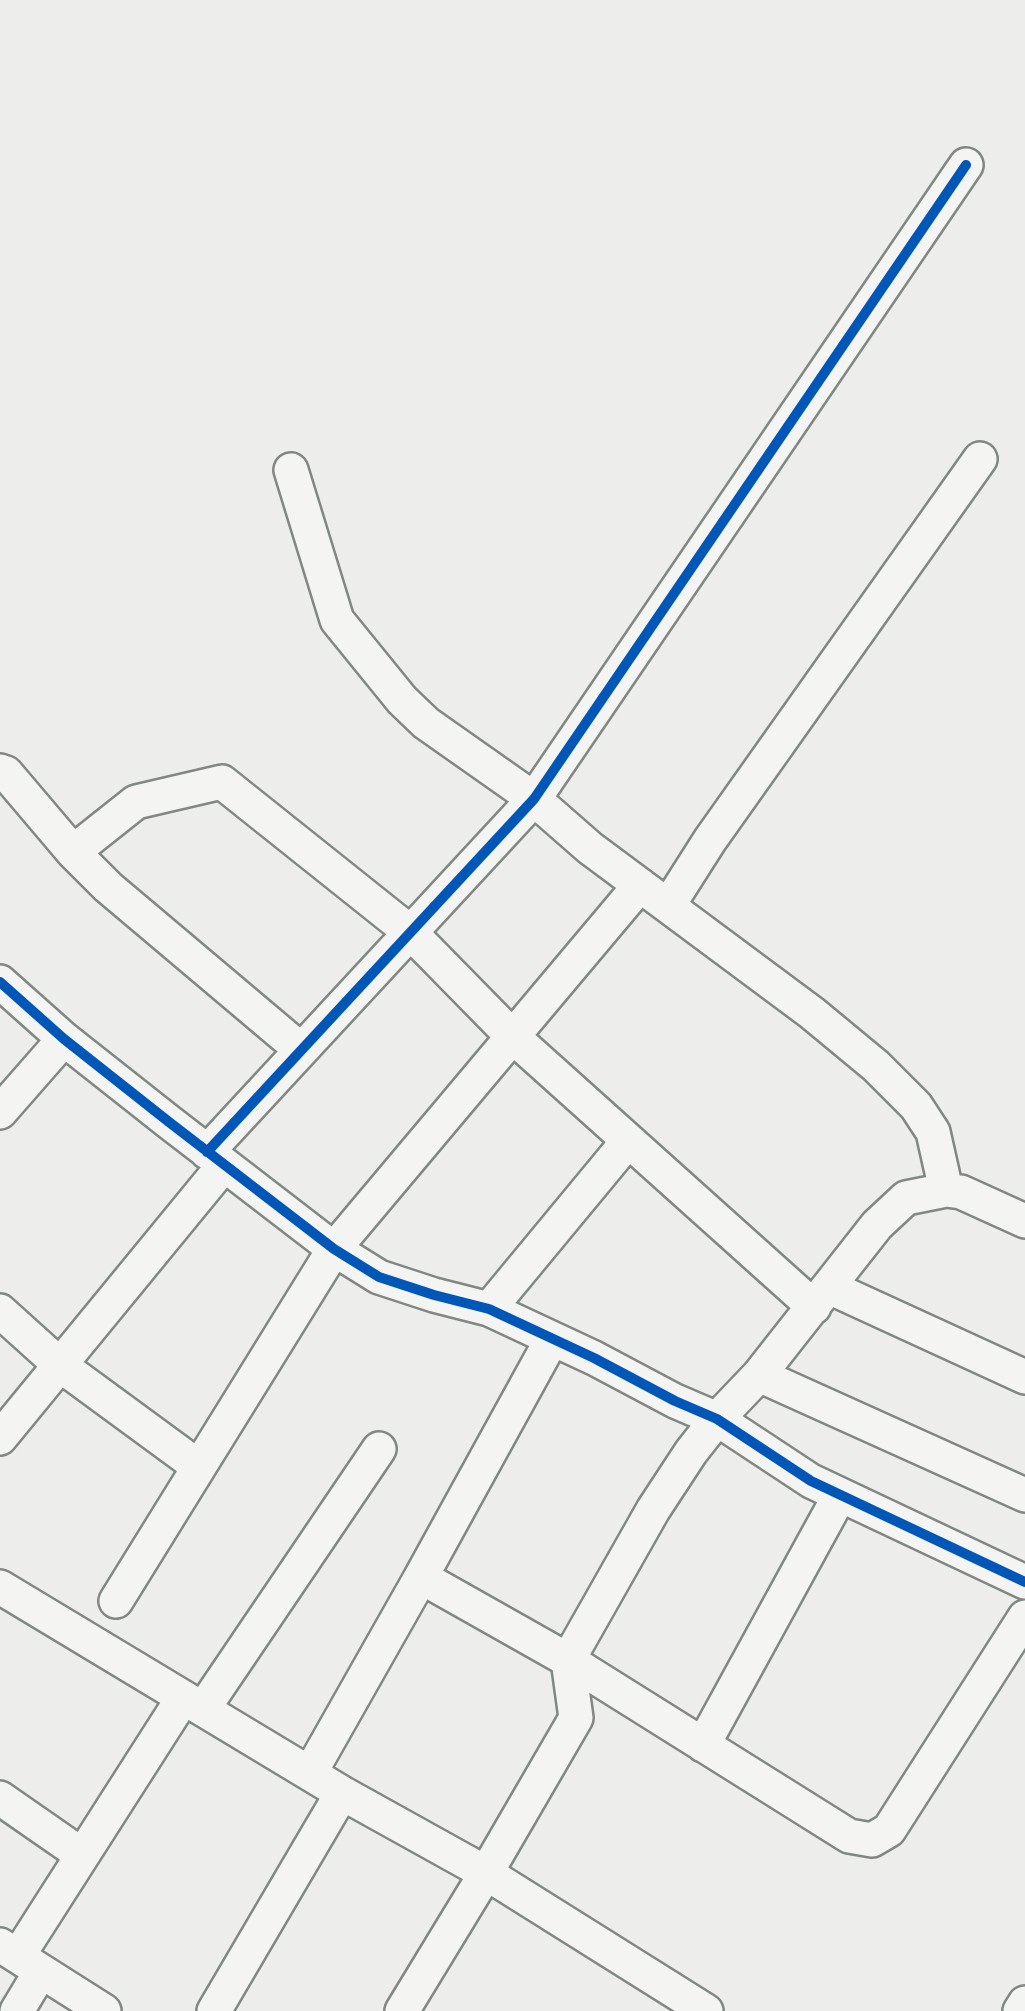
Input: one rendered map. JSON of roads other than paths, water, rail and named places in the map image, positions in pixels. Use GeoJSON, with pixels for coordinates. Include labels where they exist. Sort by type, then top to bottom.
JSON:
{"type":"FeatureCollection","features":[{"type":"Feature","properties":{"kind":"street"},"geometry":{"type":"LineString","coordinates":[[0,1438],[60,1365],[300,1049],[534,799],[966,165]]}},
{"type":"Feature","properties":{"kind":"street"},"geometry":{"type":"LineString","coordinates":[[668,906],[710,840],[980,459]]}},
{"type":"Feature","properties":{"kind":"street"},"geometry":{"type":"LineString","coordinates":[[291,470],[337,620],[402,700],[426,723],[534,799],[590,848],[813,1013],[876,1066],[916,1106],[933,1132],[946,1190]]}},
{"type":"Feature","properties":{"kind":"street"},"geometry":{"type":"LineString","coordinates":[[0,771],[6,773],[73,852],[108,887],[300,1049]]}},
{"type":"Feature","properties":{"kind":"street"},"geometry":{"type":"LineString","coordinates":[[73,852],[136,802],[222,782],[410,932],[512,1036],[628,1141],[822,1297],[1025,1377]]}},
{"type":"Feature","properties":{"kind":"street"},"geometry":{"type":"LineString","coordinates":[[116,1601],[334,1249],[640,885]]}},
{"type":"Feature","properties":{"kind":"street"},"geometry":{"type":"LineString","coordinates":[[0,982],[64,1039],[216,1158],[334,1249],[379,1277],[489,1309],[594,1358],[675,1401],[717,1419],[811,1481],[1025,1582]]}},
{"type":"Feature","properties":{"kind":"street"},"geometry":{"type":"LineString","coordinates":[[0,1112],[64,1039]]}},
{"type":"Feature","properties":{"kind":"street"},"geometry":{"type":"LineString","coordinates":[[489,1309],[628,1141]]}},
{"type":"Feature","properties":{"kind":"street"},"geometry":{"type":"LineString","coordinates":[[402,2011],[576,1718],[568,1660],[653,1510],[691,1452],[717,1419],[759,1375],[877,1225],[906,1198],[946,1190],[961,1192],[1025,1221]]}},
{"type":"Feature","properties":{"kind":"street"},"geometry":{"type":"LineString","coordinates":[[0,1311],[60,1365],[199,1466]]}},
{"type":"Feature","properties":{"kind":"street"},"geometry":{"type":"LineString","coordinates":[[310,1773],[552,1339]]}},
{"type":"Feature","properties":{"kind":"street"},"geometry":{"type":"LineString","coordinates":[[759,1375],[1025,1496]]}},
{"type":"Feature","properties":{"kind":"street"},"geometry":{"type":"LineString","coordinates":[[17,2011],[20,1957],[82,1855],[379,1449]]}},
{"type":"Feature","properties":{"kind":"street"},"geometry":{"type":"LineString","coordinates":[[703,1745],[840,1495]]}},
{"type":"Feature","properties":{"kind":"street"},"geometry":{"type":"LineString","coordinates":[[421,1577],[568,1660],[849,1836],[872,1840],[889,1830],[1025,1617]]}},
{"type":"Feature","properties":{"kind":"street"},"geometry":{"type":"LineString","coordinates":[[0,1587],[342,1793],[486,1873],[706,2011]]}},
{"type":"Feature","properties":{"kind":"street"},"geometry":{"type":"LineString","coordinates":[[214,2011],[342,1793]]}},
{"type":"Feature","properties":{"kind":"street"},"geometry":{"type":"LineString","coordinates":[[0,1798],[82,1855]]}},
{"type":"Feature","properties":{"kind":"street"},"geometry":{"type":"LineString","coordinates":[[20,1957],[104,2011]]}},
{"type":"Feature","properties":{"kind":"street"},"geometry":{"type":"LineString","coordinates":[[1020,2011],[1025,2003]]}}]}
